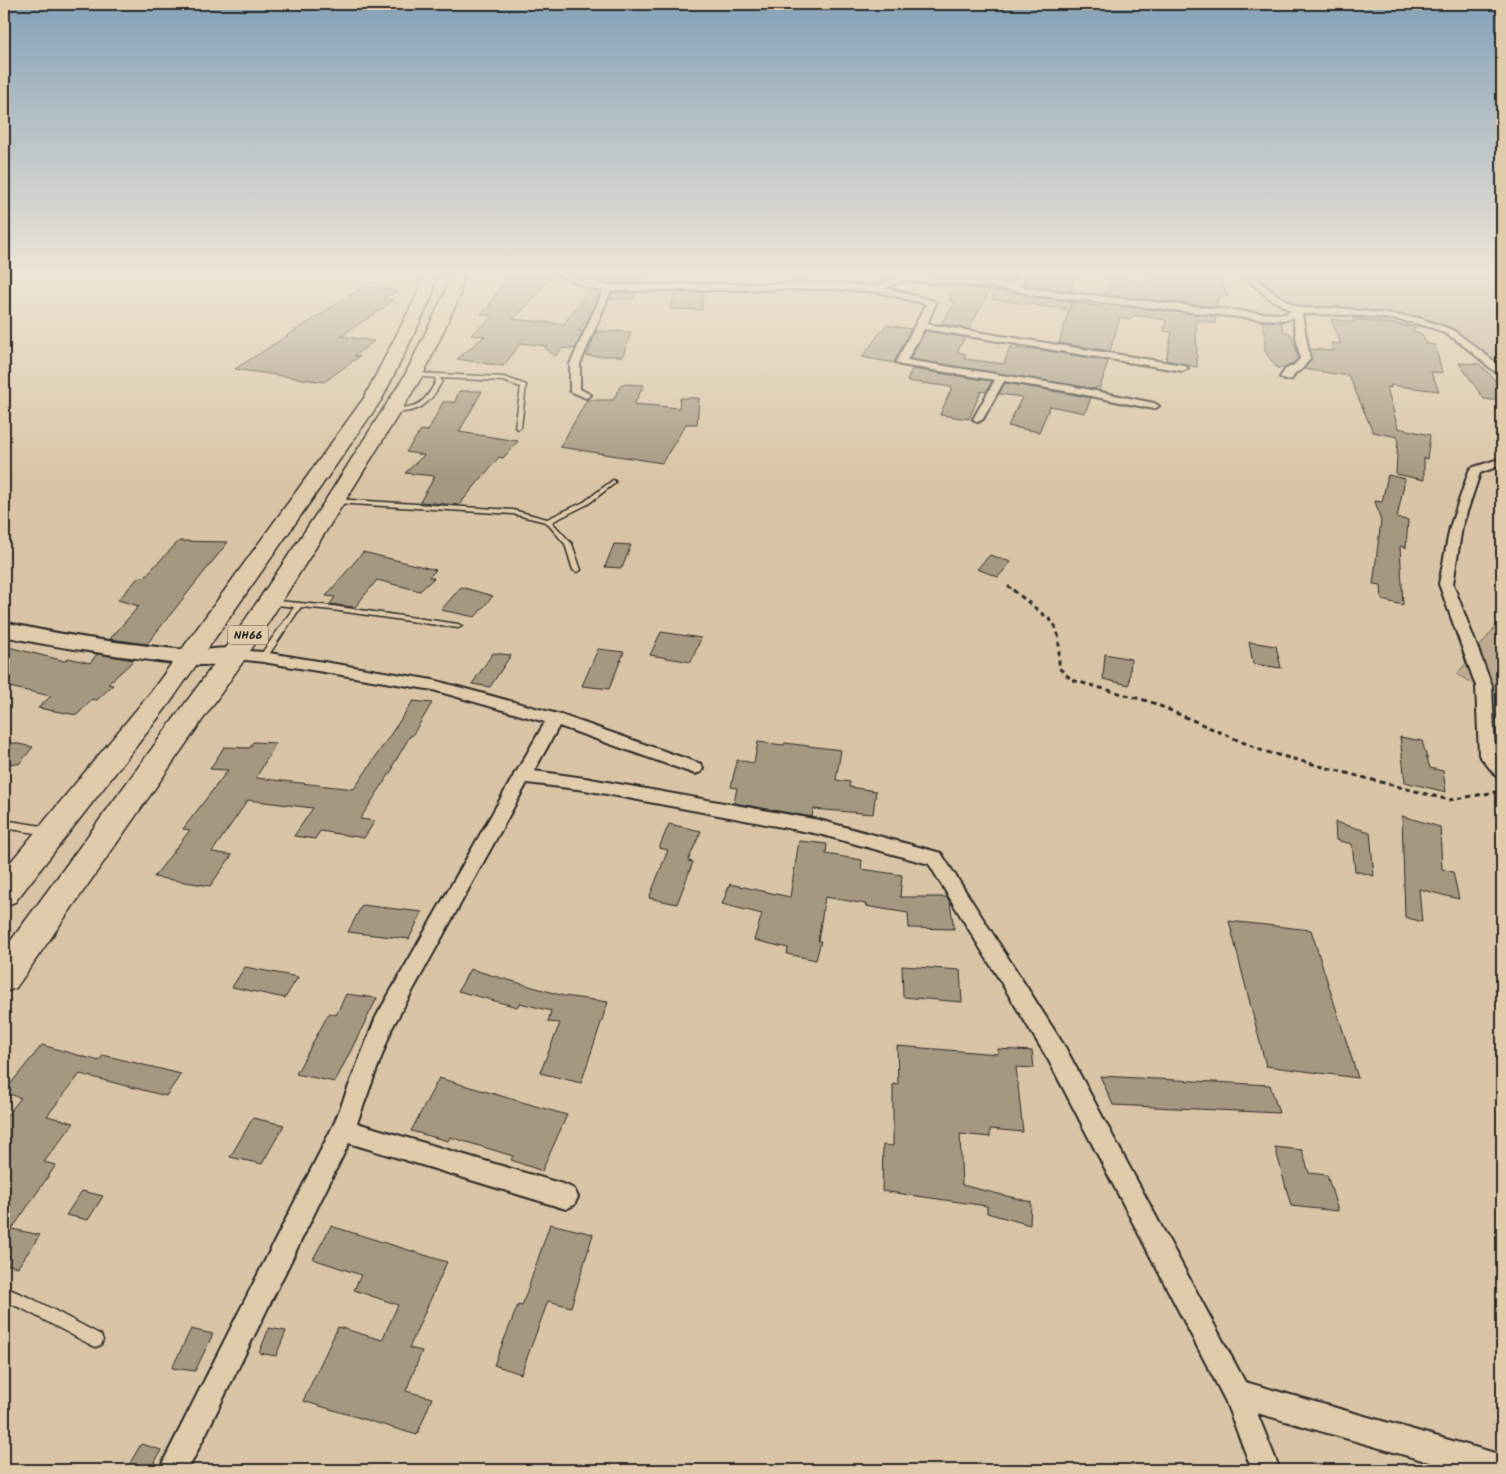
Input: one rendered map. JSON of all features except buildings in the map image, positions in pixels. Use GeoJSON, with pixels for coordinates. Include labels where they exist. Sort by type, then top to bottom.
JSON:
{"type":"FeatureCollection","features":[{"type":"Feature","properties":{"kind":"highway","name":"NH66"},"geometry":{"type":"LineString","coordinates":[[4,893],[160,698],[373,399],[402,342]]}},
{"type":"Feature","properties":{"kind":"highway","name":"NH66"},"geometry":{"type":"LineString","coordinates":[[4,977],[235,655],[391,411],[426,376],[437,342]]}},
{"type":"Feature","properties":{"kind":"main road"},"geometry":{"type":"LineString","coordinates":[[4,629],[39,637],[188,658],[235,655]]}},
{"type":"Feature","properties":{"kind":"street"},"geometry":{"type":"LineString","coordinates":[[585,342],[575,364],[575,391],[586,394]]}},
{"type":"Feature","properties":{"kind":"street"},"geometry":{"type":"LineString","coordinates":[[912,342],[901,362],[1071,389],[1154,406]]}},
{"type":"Feature","properties":{"kind":"street"},"geometry":{"type":"LineString","coordinates":[[1019,342],[1183,368]]}},
{"type":"Feature","properties":{"kind":"street"},"geometry":{"type":"LineString","coordinates":[[1285,377],[1288,377],[1290,371],[1297,368],[1305,359],[1302,342]]}},
{"type":"Feature","properties":{"kind":"street"},"geometry":{"type":"LineString","coordinates":[[1463,342],[1502,372]]}},
{"type":"Feature","properties":{"kind":"street"},"geometry":{"type":"LineString","coordinates":[[978,419],[1001,378]]}},
{"type":"Feature","properties":{"kind":"street"},"geometry":{"type":"LineString","coordinates":[[1502,461],[1475,471],[1456,527],[1446,584],[1484,686],[1487,755],[1502,772]]}},
{"type":"Feature","properties":{"kind":"street"},"geometry":{"type":"LineString","coordinates":[[235,655],[264,657],[433,685],[555,720],[695,768]]}},
{"type":"Feature","properties":{"kind":"street"},"geometry":{"type":"LineString","coordinates":[[173,1470],[260,1300],[343,1130],[383,1024],[521,776],[555,720]]}},
{"type":"Feature","properties":{"kind":"street"},"geometry":{"type":"LineString","coordinates":[[521,776],[585,784],[819,827],[935,858],[1057,1054],[1236,1393],[1266,1470]]}},
{"type":"Feature","properties":{"kind":"street"},"geometry":{"type":"LineString","coordinates":[[343,1130],[566,1196]]}},
{"type":"Feature","properties":{"kind":"street"},"geometry":{"type":"LineString","coordinates":[[1236,1393],[1502,1469]]}},
{"type":"Feature","properties":{"kind":"lane"},"geometry":{"type":"LineString","coordinates":[[426,376],[504,379],[524,386],[518,427]]}},
{"type":"Feature","properties":{"kind":"lane"},"geometry":{"type":"LineString","coordinates":[[548,521],[586,502],[613,482]]}},
{"type":"Feature","properties":{"kind":"lane"},"geometry":{"type":"LineString","coordinates":[[335,501],[513,512],[548,521],[568,544],[576,570]]}},
{"type":"Feature","properties":{"kind":"lane"},"geometry":{"type":"LineString","coordinates":[[270,602],[458,626]]}},
{"type":"Feature","properties":{"kind":"lane"},"geometry":{"type":"LineString","coordinates":[[264,657],[299,605]]}},
{"type":"Feature","properties":{"kind":"lane"},"geometry":{"type":"LineString","coordinates":[[4,824],[53,832]]}},
{"type":"Feature","properties":{"kind":"lane"},"geometry":{"type":"LineString","coordinates":[[4,1294],[28,1304],[96,1340]]}},
{"type":"Feature","properties":{"kind":"path"},"geometry":{"type":"LineString","coordinates":[[1008,586],[1054,623],[1059,638],[1059,668],[1072,680],[1151,702],[1263,751],[1449,800],[1502,791]]}},
{"type":"Feature","properties":{"kind":"shaded area"},"geometry":{"type":"Polygon","coordinates":[[[1460,342],[1502,342],[1502,368],[1460,342]]]}},
{"type":"Feature","properties":{"kind":"shaded area"},"geometry":{"type":"Polygon","coordinates":[[[1502,619],[1502,702],[1457,674],[1502,619]]]}}]}
